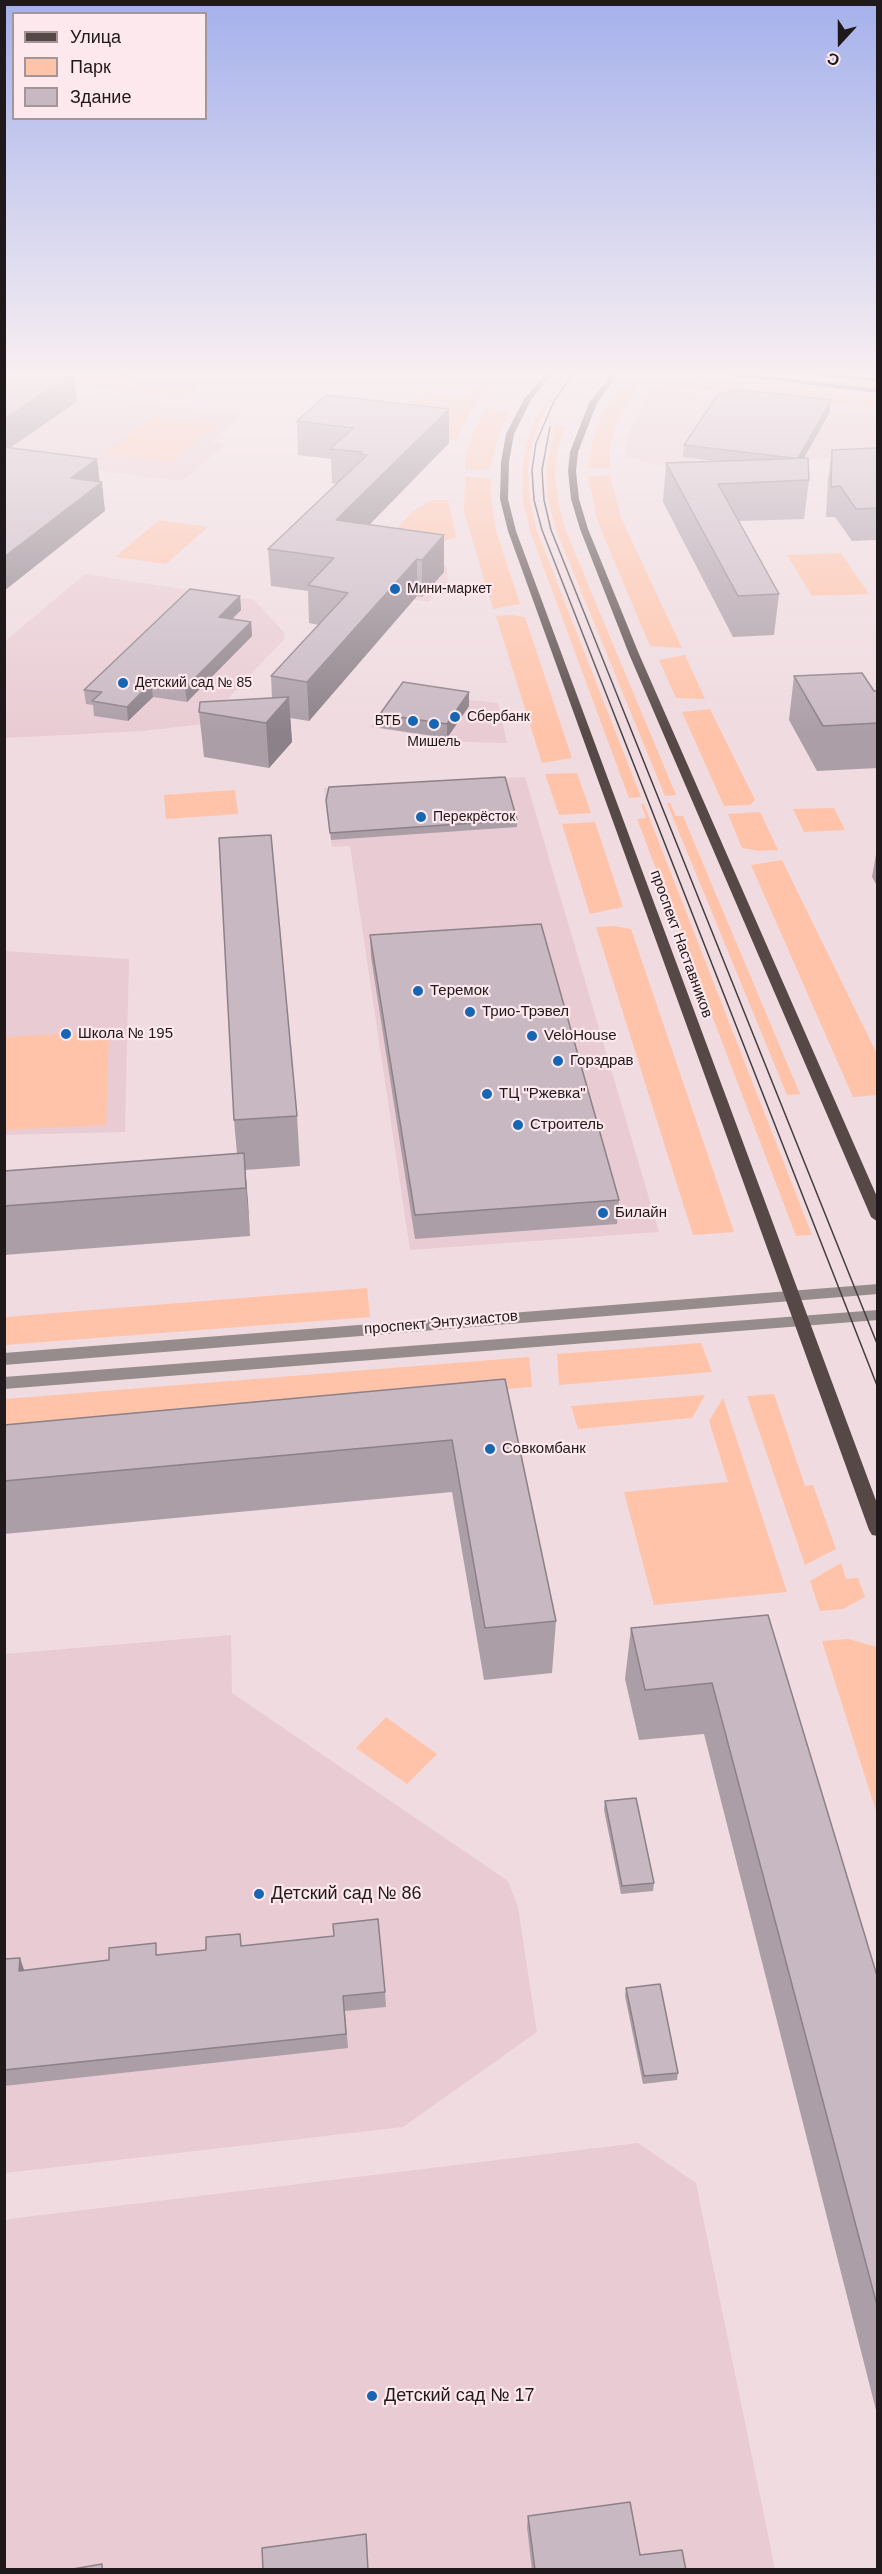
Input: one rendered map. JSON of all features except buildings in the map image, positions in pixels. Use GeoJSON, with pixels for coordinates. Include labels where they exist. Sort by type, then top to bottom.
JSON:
{"type":"FeatureCollection","features":[{"type":"Feature","properties":{"kind":"main road","name":"проспект Наставников"},"geometry":{"type":"LineString","coordinates":[[504,493],[512,531],[878,1530]]}},
{"type":"Feature","properties":{"kind":"main road"},"geometry":{"type":"LineString","coordinates":[[574,493],[584,529],[634,654],[878,1217]]}},
{"type":"Feature","properties":{"kind":"street","name":"проспект Энтузиастов"},"geometry":{"type":"LineString","coordinates":[[4,1359],[878,1289]]}},
{"type":"Feature","properties":{"kind":"street","name":"проспект Энтузиастов"},"geometry":{"type":"LineString","coordinates":[[4,1383],[878,1315]]}},
{"type":"Feature","properties":{"kind":"shaded area"},"geometry":{"type":"Polygon","coordinates":[[[390,558],[447,566],[448,595],[435,595],[429,602],[359,591],[390,558]]]}},
{"type":"Feature","properties":{"kind":"shaded area","name":"Детский сад № 85"},"geometry":{"type":"Polygon","coordinates":[[[85,574],[254,600],[284,632],[285,638],[204,724],[143,731],[5,738],[4,642],[85,574]]]}},
{"type":"Feature","properties":{"kind":"shaded area"},"geometry":{"type":"Polygon","coordinates":[[[399,693],[498,703],[507,743],[466,742],[370,727],[399,693]]]}},
{"type":"Feature","properties":{"kind":"shaded area"},"geometry":{"type":"Polygon","coordinates":[[[525,777],[659,1232],[410,1250],[350,846],[332,847],[324,788],[525,777]]]}},
{"type":"Feature","properties":{"kind":"shaded area","name":"Школа № 195"},"geometry":{"type":"Polygon","coordinates":[[[4,951],[129,959],[125,1132],[5,1135],[4,951]]]}},
{"type":"Feature","properties":{"kind":"shaded area","name":"Детский сад № 86"},"geometry":{"type":"Polygon","coordinates":[[[231,1635],[232,1693],[508,1881],[518,1907],[537,2032],[403,2127],[5,2173],[5,1654],[231,1635]]]}},
{"type":"Feature","properties":{"kind":"shaded area","name":"Детский сад № 17"},"geometry":{"type":"Polygon","coordinates":[[[638,2143],[696,2183],[775,2569],[5,2570],[4,2222],[9,2219],[638,2143]]]}},
{"type":"Feature","properties":{"kind":"green space"},"geometry":{"type":"Polygon","coordinates":[[[465,493],[491,493],[496,531],[520,604],[493,609],[464,512],[465,493]]]}},
{"type":"Feature","properties":{"kind":"green space"},"geometry":{"type":"Polygon","coordinates":[[[523,493],[529,493],[537,531],[641,797],[629,798],[530,531],[523,493]]]}},
{"type":"Feature","properties":{"kind":"green space"},"geometry":{"type":"Polygon","coordinates":[[[548,493],[557,493],[565,529],[676,795],[665,796],[556,530],[548,493]]]}},
{"type":"Feature","properties":{"kind":"green space"},"geometry":{"type":"Polygon","coordinates":[[[592,493],[615,493],[621,518],[682,648],[650,646],[597,520],[592,493]]]}},
{"type":"Feature","properties":{"kind":"green space"},"geometry":{"type":"Polygon","coordinates":[[[432,500],[448,500],[456,538],[442,541],[384,542],[412,512],[432,500]]]}},
{"type":"Feature","properties":{"kind":"green space"},"geometry":{"type":"Polygon","coordinates":[[[159,520],[208,527],[166,564],[115,557],[159,520]]]}},
{"type":"Feature","properties":{"kind":"green space"},"geometry":{"type":"Polygon","coordinates":[[[841,553],[869,594],[812,596],[787,555],[841,553]]]}},
{"type":"Feature","properties":{"kind":"green space"},"geometry":{"type":"Polygon","coordinates":[[[496,616],[525,617],[572,758],[542,763],[496,616]]]}},
{"type":"Feature","properties":{"kind":"green space"},"geometry":{"type":"Polygon","coordinates":[[[685,655],[705,699],[676,698],[659,660],[685,655]]]}},
{"type":"Feature","properties":{"kind":"green space"},"geometry":{"type":"Polygon","coordinates":[[[710,709],[755,800],[750,805],[724,806],[682,712],[710,709]]]}},
{"type":"Feature","properties":{"kind":"green space"},"geometry":{"type":"Polygon","coordinates":[[[577,773],[591,813],[559,815],[545,774],[577,773]]]}},
{"type":"Feature","properties":{"kind":"green space"},"geometry":{"type":"Polygon","coordinates":[[[235,790],[238,814],[166,819],[164,795],[235,790]]]}},
{"type":"Feature","properties":{"kind":"green space"},"geometry":{"type":"Polygon","coordinates":[[[667,803],[670,803],[676,816],[683,816],[800,1094],[787,1095],[667,803]]]}},
{"type":"Feature","properties":{"kind":"green space"},"geometry":{"type":"Polygon","coordinates":[[[641,804],[644,804],[812,1235],[796,1236],[637,819],[646,818],[641,804]]]}},
{"type":"Feature","properties":{"kind":"green space"},"geometry":{"type":"Polygon","coordinates":[[[834,808],[845,830],[804,832],[793,809],[834,808]]]}},
{"type":"Feature","properties":{"kind":"green space"},"geometry":{"type":"Polygon","coordinates":[[[760,812],[778,850],[759,851],[742,848],[728,814],[760,812]]]}},
{"type":"Feature","properties":{"kind":"green space"},"geometry":{"type":"Polygon","coordinates":[[[595,822],[623,907],[590,914],[562,824],[595,822]]]}},
{"type":"Feature","properties":{"kind":"green space"},"geometry":{"type":"Polygon","coordinates":[[[782,860],[877,1054],[877,1095],[853,1097],[751,865],[782,860]]]}},
{"type":"Feature","properties":{"kind":"green space"},"geometry":{"type":"Polygon","coordinates":[[[614,926],[631,929],[734,1232],[693,1235],[596,927],[614,926]]]}},
{"type":"Feature","properties":{"kind":"green space"},"geometry":{"type":"Polygon","coordinates":[[[109,1031],[106,1125],[5,1130],[5,1037],[109,1031]]]}},
{"type":"Feature","properties":{"kind":"green space"},"geometry":{"type":"Polygon","coordinates":[[[367,1288],[370,1317],[5,1345],[5,1317],[367,1288]]]}},
{"type":"Feature","properties":{"kind":"green space"},"geometry":{"type":"Polygon","coordinates":[[[701,1343],[712,1372],[559,1385],[557,1354],[701,1343]]]}},
{"type":"Feature","properties":{"kind":"green space"},"geometry":{"type":"Polygon","coordinates":[[[529,1357],[532,1387],[5,1429],[5,1399],[529,1357]]]}},
{"type":"Feature","properties":{"kind":"green space"},"geometry":{"type":"Polygon","coordinates":[[[774,1394],[805,1486],[813,1485],[836,1549],[805,1565],[747,1396],[774,1394]]]}},
{"type":"Feature","properties":{"kind":"green space"},"geometry":{"type":"Polygon","coordinates":[[[705,1395],[692,1418],[578,1429],[571,1406],[705,1395]]]}},
{"type":"Feature","properties":{"kind":"green space"},"geometry":{"type":"Polygon","coordinates":[[[723,1398],[787,1592],[654,1605],[624,1492],[728,1482],[709,1421],[723,1398]]]}},
{"type":"Feature","properties":{"kind":"green space"},"geometry":{"type":"Polygon","coordinates":[[[841,1563],[846,1579],[858,1578],[865,1597],[843,1609],[820,1611],[810,1581],[841,1563]]]}},
{"type":"Feature","properties":{"kind":"green space"},"geometry":{"type":"Polygon","coordinates":[[[848,1639],[877,1647],[877,1814],[822,1641],[848,1639]]]}},
{"type":"Feature","properties":{"kind":"green space"},"geometry":{"type":"Polygon","coordinates":[[[386,1717],[437,1754],[407,1784],[356,1748],[386,1717]]]}},
{"type":"Feature","properties":{"kind":"tram line"},"geometry":{"type":"LineString","coordinates":[[534,493],[542,530],[878,1388]]}},
{"type":"Feature","properties":{"kind":"tram line"},"geometry":{"type":"LineString","coordinates":[[544,493],[551,530],[878,1346]]}},
{"type":"Feature","properties":{"kind":"place","name":"Мини-маркет"},"geometry":{"type":"Point","coordinates":[395,589]}},
{"type":"Feature","properties":{"kind":"place","name":"Детский сад № 85"},"geometry":{"type":"Point","coordinates":[123,683]}},
{"type":"Feature","properties":{"kind":"place","name":"Сбербанк"},"geometry":{"type":"Point","coordinates":[455,717]}},
{"type":"Feature","properties":{"kind":"place","name":"ВТБ"},"geometry":{"type":"Point","coordinates":[413,721]}},
{"type":"Feature","properties":{"kind":"place","name":"Мишель"},"geometry":{"type":"Point","coordinates":[434,724]}},
{"type":"Feature","properties":{"kind":"place","name":"Перекрёсток"},"geometry":{"type":"Point","coordinates":[421,817]}},
{"type":"Feature","properties":{"kind":"place","name":"Теремок"},"geometry":{"type":"Point","coordinates":[418,991]}},
{"type":"Feature","properties":{"kind":"place","name":"Трио-Трэвел"},"geometry":{"type":"Point","coordinates":[470,1012]}},
{"type":"Feature","properties":{"kind":"place","name":"Школа № 195"},"geometry":{"type":"Point","coordinates":[66,1034]}},
{"type":"Feature","properties":{"kind":"place","name":"VeloHouse"},"geometry":{"type":"Point","coordinates":[532,1036]}},
{"type":"Feature","properties":{"kind":"place","name":"Горздрав"},"geometry":{"type":"Point","coordinates":[558,1061]}},
{"type":"Feature","properties":{"kind":"place","name":"ТЦ \"Ржевка\""},"geometry":{"type":"Point","coordinates":[487,1094]}},
{"type":"Feature","properties":{"kind":"place","name":"Строитель"},"geometry":{"type":"Point","coordinates":[518,1125]}},
{"type":"Feature","properties":{"kind":"place","name":"Билайн"},"geometry":{"type":"Point","coordinates":[603,1213]}},
{"type":"Feature","properties":{"kind":"place","name":"Совкомбанк"},"geometry":{"type":"Point","coordinates":[490,1449]}},
{"type":"Feature","properties":{"kind":"place","name":"Детский сад № 86"},"geometry":{"type":"Point","coordinates":[259,1894]}},
{"type":"Feature","properties":{"kind":"place","name":"Детский сад № 17"},"geometry":{"type":"Point","coordinates":[372,2396]}}]}
